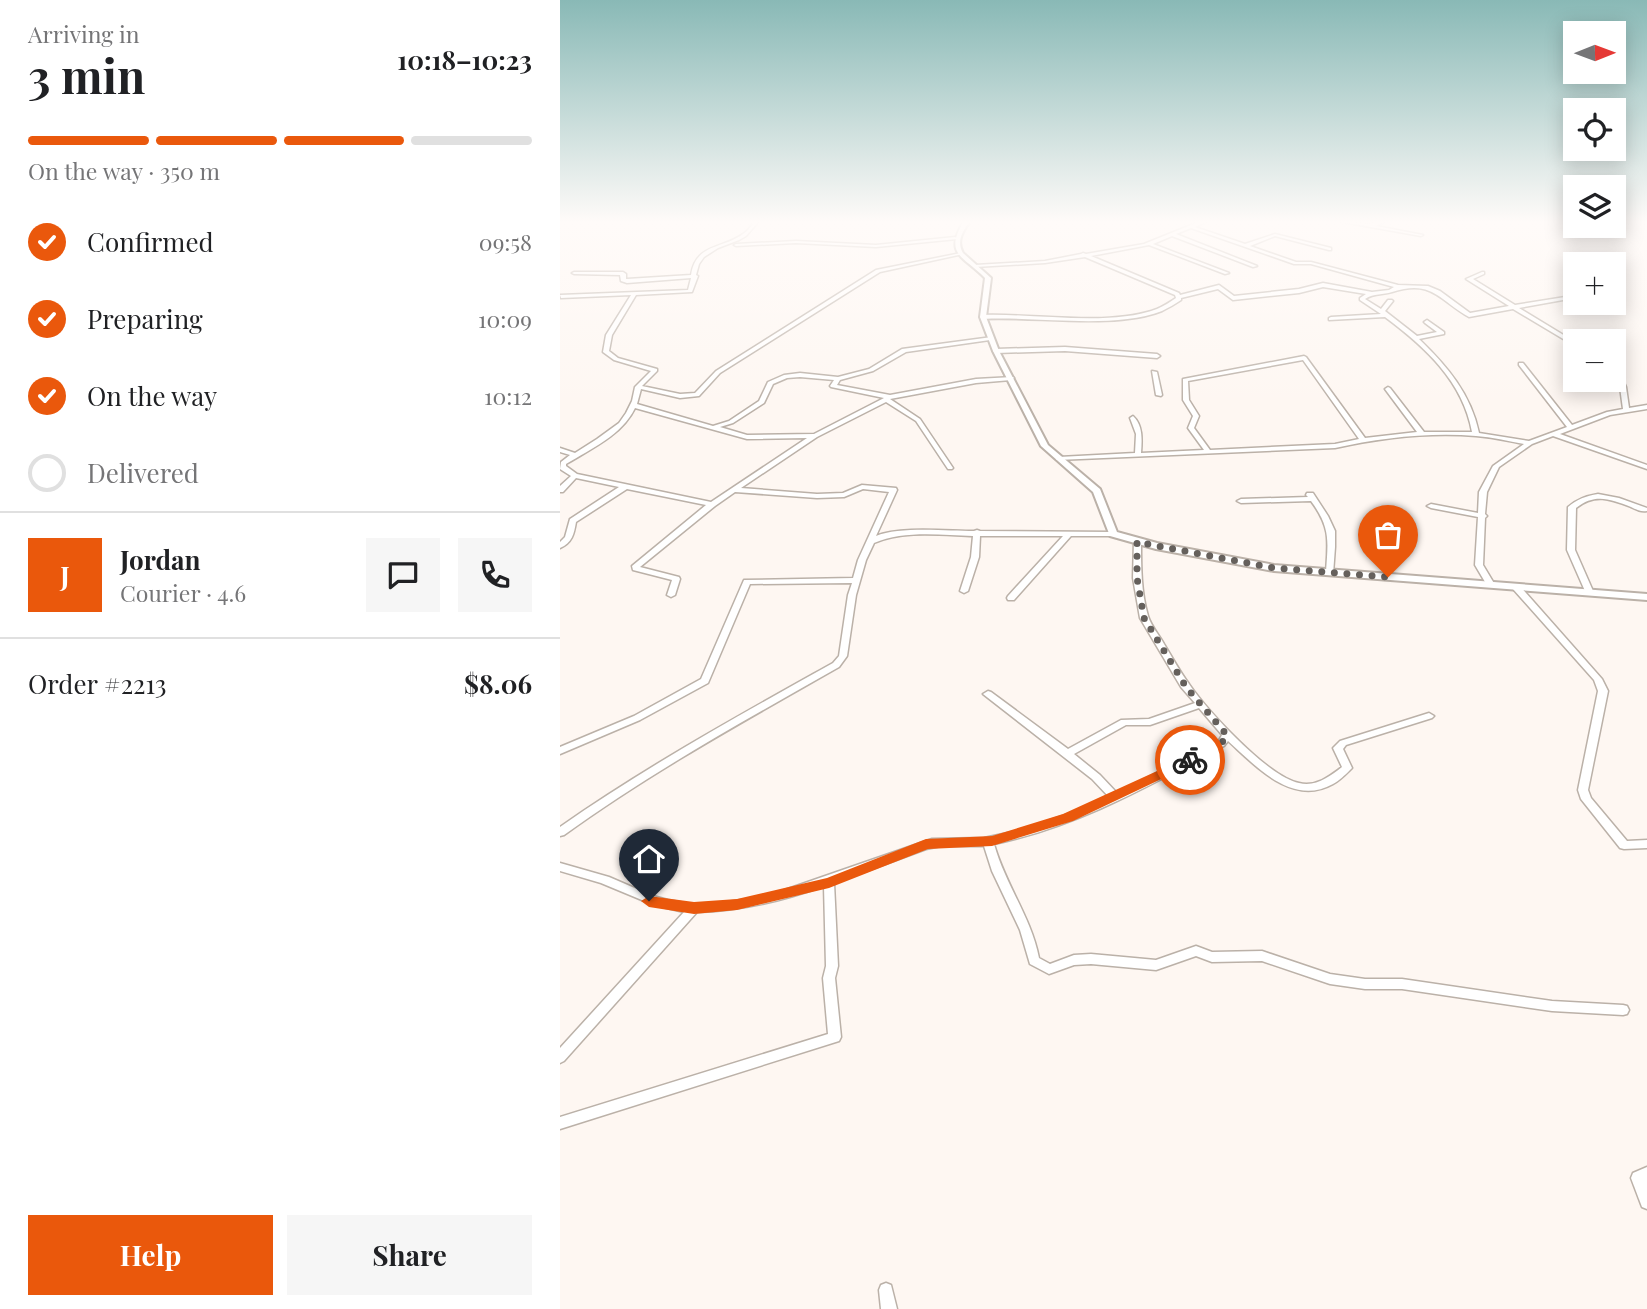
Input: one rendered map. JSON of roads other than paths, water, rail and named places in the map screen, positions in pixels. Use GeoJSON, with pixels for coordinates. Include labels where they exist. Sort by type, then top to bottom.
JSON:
{"type":"FeatureCollection","features":[{"type":"Feature","properties":{"kind":"street"},"geometry":{"type":"LineString","coordinates":[[561,296],[688,292],[694,282]]}},
{"type":"Feature","properties":{"kind":"street"},"geometry":{"type":"LineString","coordinates":[[638,387],[680,396],[697,395],[718,372],[860,282]]}},
{"type":"Feature","properties":{"kind":"street"},"geometry":{"type":"LineString","coordinates":[[987,282],[983,317],[996,351],[1012,378],[1037,433],[1059,459],[1092,484],[1112,534]]}},
{"type":"Feature","properties":{"kind":"street"},"geometry":{"type":"LineString","coordinates":[[1146,282],[1179,297],[1219,288],[1233,298],[1299,292],[1322,285],[1370,293],[1391,291],[1398,287]]}},
{"type":"Feature","properties":{"kind":"street"},"geometry":{"type":"LineString","coordinates":[[1381,282],[1398,287],[1433,289],[1469,315],[1563,298]]}},
{"type":"Feature","properties":{"kind":"street"},"geometry":{"type":"LineString","coordinates":[[1474,282],[1563,337]]}},
{"type":"Feature","properties":{"kind":"street"},"geometry":{"type":"LineString","coordinates":[[1370,293],[1362,299],[1414,336],[1454,378],[1475,422],[1476,434]]}},
{"type":"Feature","properties":{"kind":"street"},"geometry":{"type":"LineString","coordinates":[[634,294],[609,335],[605,349],[616,359],[654,368],[638,387],[636,406],[623,425],[562,465],[575,475],[712,504]]}},
{"type":"Feature","properties":{"kind":"street"},"geometry":{"type":"LineString","coordinates":[[983,317],[1027,314],[1088,319],[1144,315],[1174,303],[1179,297]]}},
{"type":"Feature","properties":{"kind":"street"},"geometry":{"type":"LineString","coordinates":[[1386,315],[1382,311],[1390,301]]}},
{"type":"Feature","properties":{"kind":"street"},"geometry":{"type":"LineString","coordinates":[[1331,319],[1386,315]]}},
{"type":"Feature","properties":{"kind":"street"},"geometry":{"type":"LineString","coordinates":[[1414,336],[1442,333],[1427,322]]}},
{"type":"Feature","properties":{"kind":"street"},"geometry":{"type":"LineString","coordinates":[[715,427],[731,422],[762,402],[765,388],[779,378],[806,375],[838,379],[871,370],[904,350],[990,338]]}},
{"type":"Feature","properties":{"kind":"street"},"geometry":{"type":"LineString","coordinates":[[996,351],[1065,349],[1157,356]]}},
{"type":"Feature","properties":{"kind":"street"},"geometry":{"type":"LineString","coordinates":[[1207,450],[1191,428],[1196,416],[1186,400],[1185,380],[1304,358],[1363,440]]}},
{"type":"Feature","properties":{"kind":"street"},"geometry":{"type":"LineString","coordinates":[[1521,364],[1571,428]]}},
{"type":"Feature","properties":{"kind":"street"},"geometry":{"type":"LineString","coordinates":[[1154,372],[1159,395]]}},
{"type":"Feature","properties":{"kind":"street"},"geometry":{"type":"LineString","coordinates":[[1316,372],[1322,391],[1330,400]]}},
{"type":"Feature","properties":{"kind":"street"},"geometry":{"type":"LineString","coordinates":[[671,595],[676,579],[636,568],[636,565],[712,504],[815,436],[889,399],[976,381],[1012,378]]}},
{"type":"Feature","properties":{"kind":"street"},"geometry":{"type":"LineString","coordinates":[[838,379],[833,386],[889,399],[918,420],[950,468]]}},
{"type":"Feature","properties":{"kind":"street"},"geometry":{"type":"LineString","coordinates":[[1388,389],[1422,434]]}},
{"type":"Feature","properties":{"kind":"street"},"geometry":{"type":"LineString","coordinates":[[1624,392],[1626,409]]}},
{"type":"Feature","properties":{"kind":"street"},"geometry":{"type":"LineString","coordinates":[[636,406],[755,438],[815,436]]}},
{"type":"Feature","properties":{"kind":"street"},"geometry":{"type":"LineString","coordinates":[[1491,585],[1479,565],[1483,492],[1496,466],[1530,443],[1553,434],[1626,409],[1647,407]]}},
{"type":"Feature","properties":{"kind":"street"},"geometry":{"type":"LineString","coordinates":[[1133,418],[1139,434],[1138,454]]}},
{"type":"Feature","properties":{"kind":"street"},"geometry":{"type":"LineString","coordinates":[[1059,459],[1335,446],[1363,440],[1422,434],[1476,434],[1530,443]]}},
{"type":"Feature","properties":{"kind":"street"},"geometry":{"type":"LineString","coordinates":[[1553,434],[1647,467]]}},
{"type":"Feature","properties":{"kind":"street"},"geometry":{"type":"LineString","coordinates":[[560,450],[576,455]]}},
{"type":"Feature","properties":{"kind":"street"},"geometry":{"type":"LineString","coordinates":[[560,490],[575,475]]}},
{"type":"Feature","properties":{"kind":"street"},"geometry":{"type":"LineString","coordinates":[[560,546],[569,538],[573,521],[625,486]]}},
{"type":"Feature","properties":{"kind":"street"},"geometry":{"type":"LineString","coordinates":[[560,832],[601,803],[712,735],[831,670],[843,656],[857,580],[870,541],[893,492],[891,488],[862,487],[850,494],[829,496],[734,490]]}},
{"type":"Feature","properties":{"kind":"street"},"geometry":{"type":"LineString","coordinates":[[1589,591],[1571,550],[1572,507],[1587,497],[1607,496],[1644,510]]}},
{"type":"Feature","properties":{"kind":"street"},"geometry":{"type":"LineString","coordinates":[[1241,502],[1311,497],[1326,515],[1333,532],[1330,572]]}},
{"type":"Feature","properties":{"kind":"street"},"geometry":{"type":"LineString","coordinates":[[1431,506],[1483,516]]}},
{"type":"Feature","properties":{"kind":"street"},"geometry":{"type":"LineString","coordinates":[[870,541],[884,535],[902,533],[1112,534],[1137,542],[1238,563],[1647,597]]}},
{"type":"Feature","properties":{"kind":"street"},"geometry":{"type":"LineString","coordinates":[[964,592],[975,557],[978,533]]}},
{"type":"Feature","properties":{"kind":"street"},"geometry":{"type":"LineString","coordinates":[[1011,598],[1069,534]]}},
{"type":"Feature","properties":{"kind":"street"},"geometry":{"type":"LineString","coordinates":[[1137,542],[1137,578],[1144,618],[1186,687],[1227,735],[1271,775],[1289,785],[1312,789],[1334,780],[1347,768],[1339,748],[1343,743],[1429,716]]}},
{"type":"Feature","properties":{"kind":"street"},"geometry":{"type":"LineString","coordinates":[[560,751],[637,718],[705,681],[747,582],[857,580]]}},
{"type":"Feature","properties":{"kind":"street"},"geometry":{"type":"LineString","coordinates":[[1516,587],[1590,669],[1603,691],[1583,790],[1586,799],[1624,845],[1647,844]]}},
{"type":"Feature","properties":{"kind":"street"},"geometry":{"type":"LineString","coordinates":[[988,694],[1096,777],[1115,797]]}},
{"type":"Feature","properties":{"kind":"street"},"geometry":{"type":"LineString","coordinates":[[1067,754],[1124,722],[1150,722],[1201,704]]}},
{"type":"Feature","properties":{"kind":"street"},"geometry":{"type":"LineString","coordinates":[[560,867],[611,882],[649,901],[694,908],[737,905],[829,883],[926,844],[988,841],[1068,818],[1221,744],[1227,735]]}},
{"type":"Feature","properties":{"kind":"street"},"geometry":{"type":"LineString","coordinates":[[988,841],[991,857],[1028,935],[1034,961],[1049,969],[1074,960],[1091,959],[1156,965],[1196,951],[1212,957],[1262,956],[1330,979],[1366,984],[1402,984],[1552,1006],[1623,1010]]}},
{"type":"Feature","properties":{"kind":"street"},"geometry":{"type":"LineString","coordinates":[[560,1123],[835,1037],[829,978],[832,966],[829,883]]}},
{"type":"Feature","properties":{"kind":"street"},"geometry":{"type":"LineString","coordinates":[[560,1057],[694,908]]}},
{"type":"Feature","properties":{"kind":"street"},"geometry":{"type":"LineString","coordinates":[[1647,1174],[1638,1178],[1647,1202]]}},
{"type":"Feature","properties":{"kind":"street"},"geometry":{"type":"LineString","coordinates":[[886,1290],[889,1309]]}}]}
